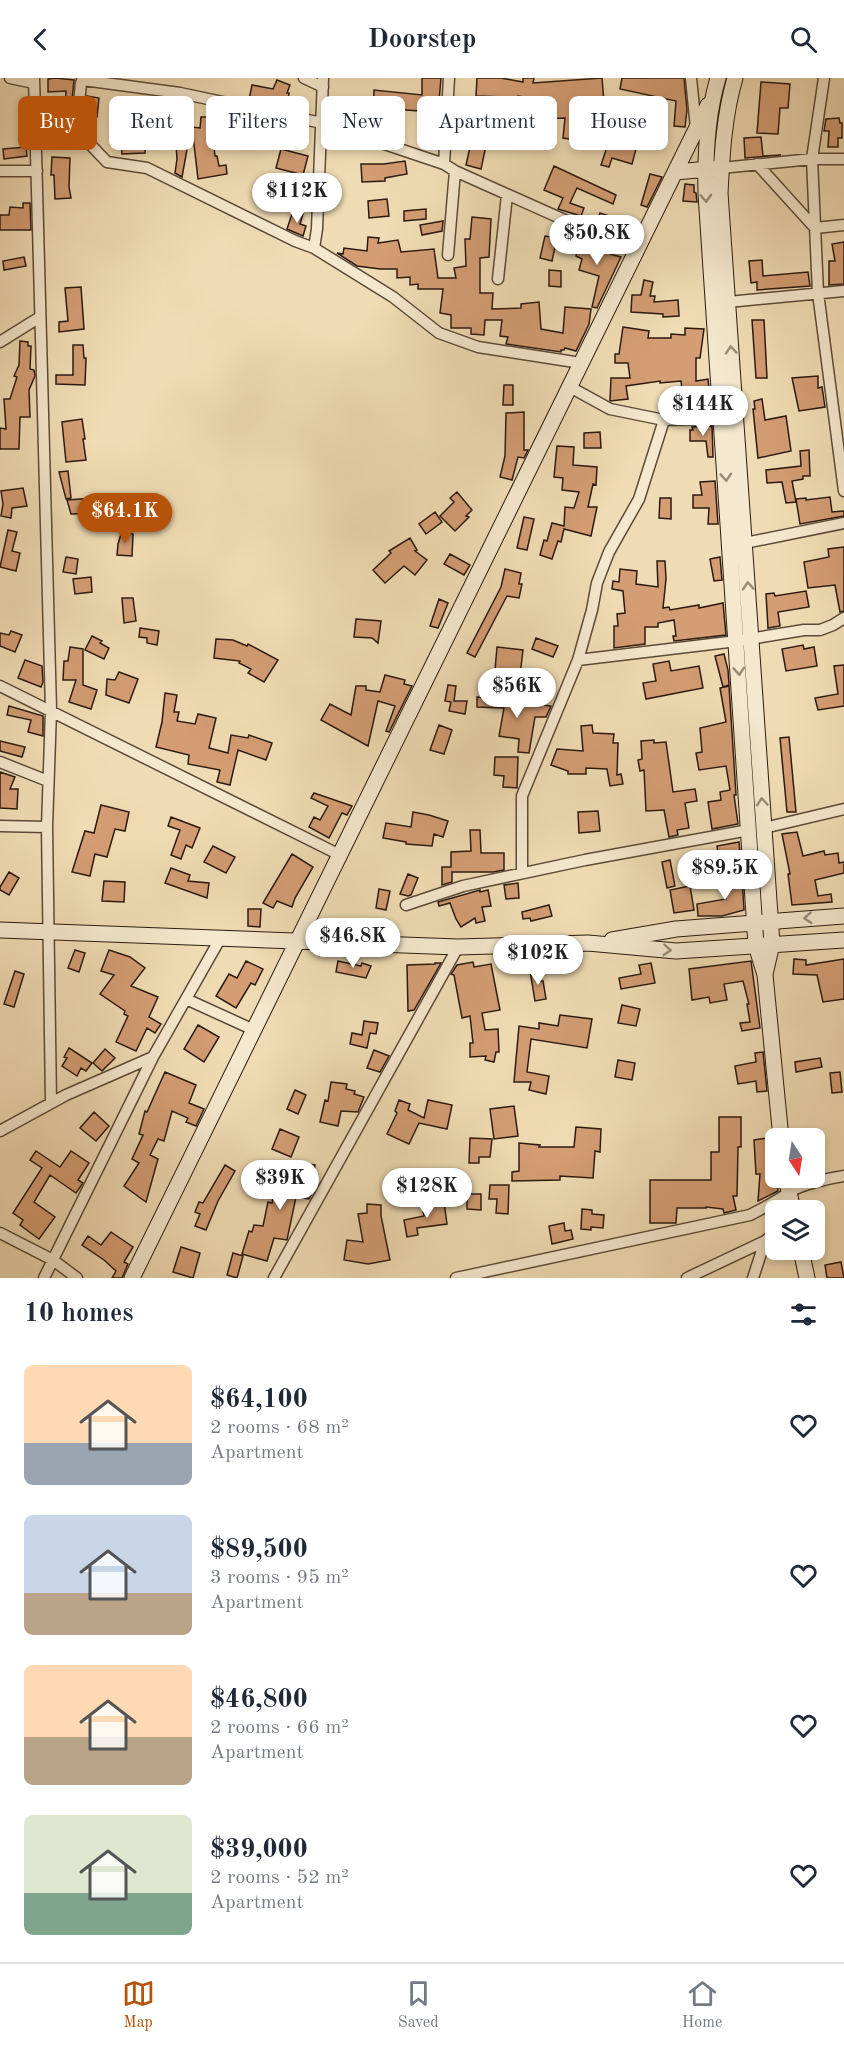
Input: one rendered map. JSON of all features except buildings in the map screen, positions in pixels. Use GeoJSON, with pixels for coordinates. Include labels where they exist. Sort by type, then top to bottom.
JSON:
{"type":"FeatureCollection","features":[{"type":"Feature","properties":{"kind":"main road"},"geometry":{"type":"LineString","coordinates":[[735,78],[723,132],[720,193],[745,543],[744,640]]}},
{"type":"Feature","properties":{"kind":"main road"},"geometry":{"type":"LineString","coordinates":[[132,1278],[716,85]]}},
{"type":"Feature","properties":{"kind":"main road"},"geometry":{"type":"LineString","coordinates":[[716,85],[705,170],[722,418],[744,640],[757,829],[771,921],[772,944],[765,975]]}},
{"type":"Feature","properties":{"kind":"main road"},"geometry":{"type":"LineString","coordinates":[[675,172],[721,168]]}},
{"type":"Feature","properties":{"kind":"main road"},"geometry":{"type":"LineString","coordinates":[[757,829],[756,945],[765,975],[780,1128]]}},
{"type":"Feature","properties":{"kind":"main road"},"geometry":{"type":"LineString","coordinates":[[588,943],[676,929],[844,916]]}},
{"type":"Feature","properties":{"kind":"main road"},"geometry":{"type":"LineString","coordinates":[[0,930],[458,947],[588,943],[676,951],[844,940]]}},
{"type":"Feature","properties":{"kind":"main road"},"geometry":{"type":"LineString","coordinates":[[803,1260],[807,1278]]}},
{"type":"Feature","properties":{"kind":"street"},"geometry":{"type":"LineString","coordinates":[[10,78],[34,81],[35,96]]}},
{"type":"Feature","properties":{"kind":"street"},"geometry":{"type":"LineString","coordinates":[[304,78],[323,83]]}},
{"type":"Feature","properties":{"kind":"street"},"geometry":{"type":"LineString","coordinates":[[444,164],[449,78]]}},
{"type":"Feature","properties":{"kind":"street"},"geometry":{"type":"LineString","coordinates":[[691,78],[696,128]]}},
{"type":"Feature","properties":{"kind":"street"},"geometry":{"type":"LineString","coordinates":[[824,78],[812,159],[818,293],[841,444],[844,492]]}},
{"type":"Feature","properties":{"kind":"street"},"geometry":{"type":"LineString","coordinates":[[79,96],[83,79],[180,93],[321,123]]}},
{"type":"Feature","properties":{"kind":"street"},"geometry":{"type":"LineString","coordinates":[[314,248],[321,144]]}},
{"type":"Feature","properties":{"kind":"street"},"geometry":{"type":"LineString","coordinates":[[36,150],[51,710],[46,826],[51,1103]]}},
{"type":"Feature","properties":{"kind":"street"},"geometry":{"type":"LineString","coordinates":[[96,150],[107,162],[147,168],[295,241],[314,248],[393,297],[439,333],[478,347],[581,363]]}},
{"type":"Feature","properties":{"kind":"street"},"geometry":{"type":"LineString","coordinates":[[402,150],[444,164],[507,195],[636,252]]}},
{"type":"Feature","properties":{"kind":"street"},"geometry":{"type":"LineString","coordinates":[[721,168],[812,159],[844,159]]}},
{"type":"Feature","properties":{"kind":"street"},"geometry":{"type":"LineString","coordinates":[[757,164],[815,228]]}},
{"type":"Feature","properties":{"kind":"street"},"geometry":{"type":"LineString","coordinates":[[0,171],[37,171]]}},
{"type":"Feature","properties":{"kind":"street"},"geometry":{"type":"LineString","coordinates":[[448,255],[455,171]]}},
{"type":"Feature","properties":{"kind":"street"},"geometry":{"type":"LineString","coordinates":[[498,279],[507,195]]}},
{"type":"Feature","properties":{"kind":"street"},"geometry":{"type":"LineString","coordinates":[[815,228],[844,225]]}},
{"type":"Feature","properties":{"kind":"street"},"geometry":{"type":"LineString","coordinates":[[728,302],[844,291]]}},
{"type":"Feature","properties":{"kind":"street"},"geometry":{"type":"LineString","coordinates":[[0,342],[40,317]]}},
{"type":"Feature","properties":{"kind":"street"},"geometry":{"type":"LineString","coordinates":[[570,387],[610,409],[664,420],[722,418]]}},
{"type":"Feature","properties":{"kind":"street"},"geometry":{"type":"LineString","coordinates":[[522,873],[522,796],[578,660],[597,583],[609,552],[639,499],[664,420]]}},
{"type":"Feature","properties":{"kind":"street"},"geometry":{"type":"LineString","coordinates":[[745,543],[844,523]]}},
{"type":"Feature","properties":{"kind":"street"},"geometry":{"type":"LineString","coordinates":[[578,660],[744,640],[804,630],[820,630],[844,618]]}},
{"type":"Feature","properties":{"kind":"street"},"geometry":{"type":"LineString","coordinates":[[0,686],[340,855]]}},
{"type":"Feature","properties":{"kind":"street"},"geometry":{"type":"LineString","coordinates":[[0,762],[48,781]]}},
{"type":"Feature","properties":{"kind":"street"},"geometry":{"type":"LineString","coordinates":[[406,905],[463,886],[522,873],[757,829],[844,809]]}},
{"type":"Feature","properties":{"kind":"street"},"geometry":{"type":"LineString","coordinates":[[0,826],[46,826]]}},
{"type":"Feature","properties":{"kind":"street"},"geometry":{"type":"LineString","coordinates":[[44,1278],[153,1057],[220,939]]}},
{"type":"Feature","properties":{"kind":"street"},"geometry":{"type":"LineString","coordinates":[[274,1278],[458,947]]}},
{"type":"Feature","properties":{"kind":"street"},"geometry":{"type":"LineString","coordinates":[[186,999],[254,1030]]}},
{"type":"Feature","properties":{"kind":"street"},"geometry":{"type":"LineString","coordinates":[[0,1131],[66,1095],[153,1057]]}},
{"type":"Feature","properties":{"kind":"street"},"geometry":{"type":"LineString","coordinates":[[825,1181],[844,1176]]}},
{"type":"Feature","properties":{"kind":"street"},"geometry":{"type":"LineString","coordinates":[[456,1278],[750,1215],[783,1198],[786,1188]]}},
{"type":"Feature","properties":{"kind":"street"},"geometry":{"type":"LineString","coordinates":[[0,1233],[53,1260],[78,1278]]}},
{"type":"Feature","properties":{"kind":"street"},"geometry":{"type":"LineString","coordinates":[[687,1278],[765,1241]]}},
{"type":"Feature","properties":{"kind":"street"},"geometry":{"type":"LineString","coordinates":[[753,1278],[765,1241]]}}]}
